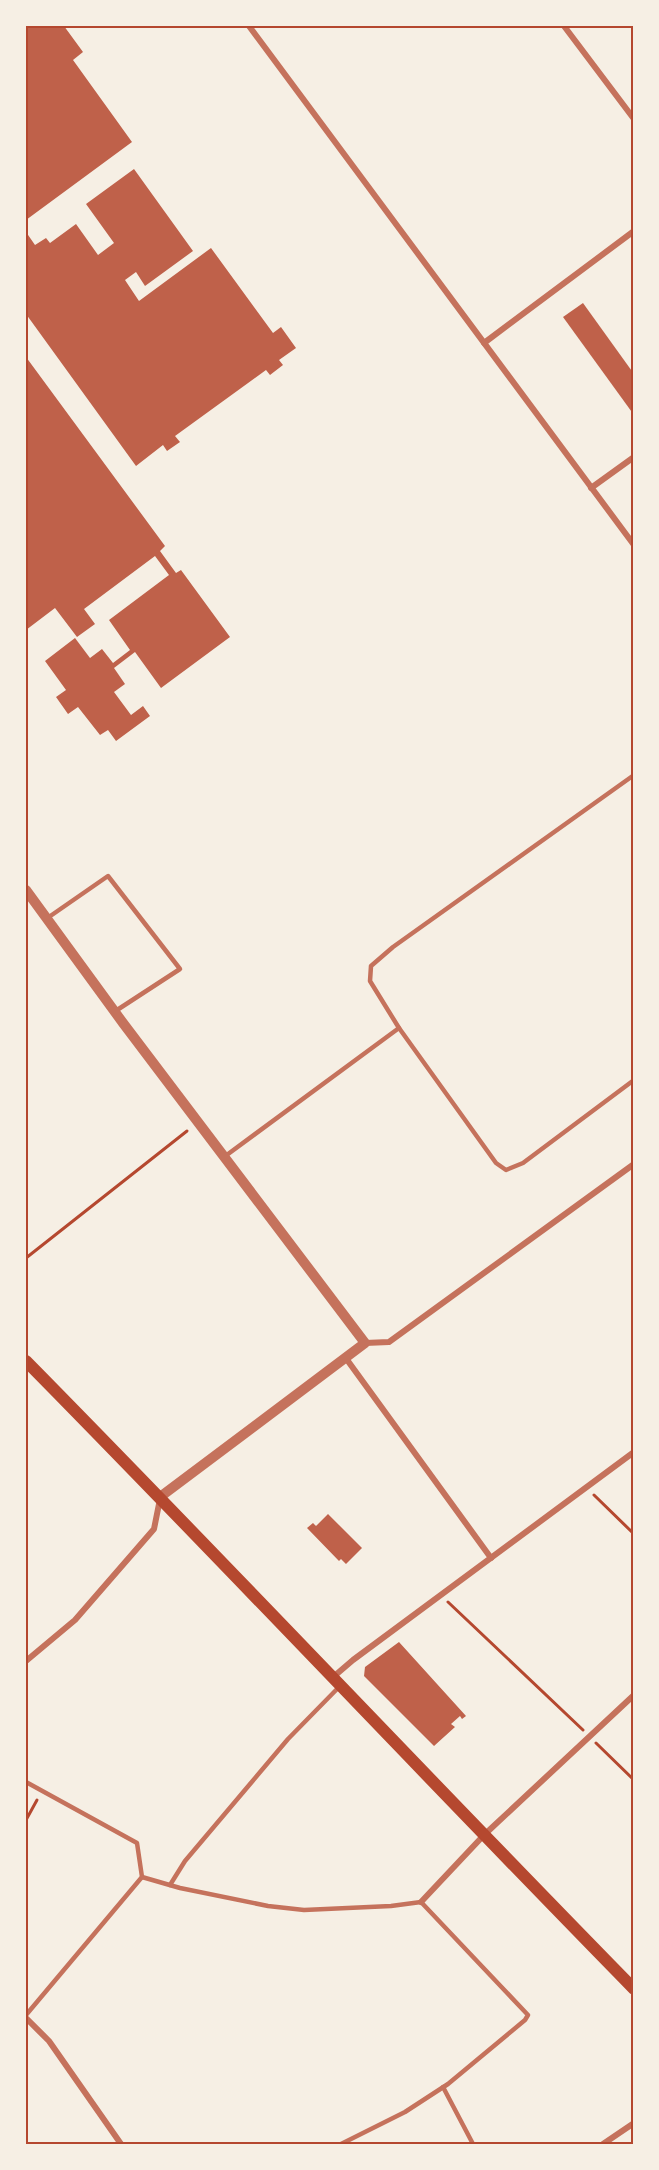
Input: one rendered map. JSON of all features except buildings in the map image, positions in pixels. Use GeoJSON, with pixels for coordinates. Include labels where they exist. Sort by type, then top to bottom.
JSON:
{"type":"FeatureCollection","features":[{"type":"Feature","properties":{"kind":"main road"},"geometry":{"type":"LineString","coordinates":[[26,1361],[160,1497],[484,1835],[631,1982]]}},
{"type":"Feature","properties":{"kind":"street"},"geometry":{"type":"LineString","coordinates":[[249,26],[633,545]]}},
{"type":"Feature","properties":{"kind":"street"},"geometry":{"type":"LineString","coordinates":[[564,26],[633,119]]}},
{"type":"Feature","properties":{"kind":"street"},"geometry":{"type":"LineString","coordinates":[[484,343],[633,231]]}},
{"type":"Feature","properties":{"kind":"street"},"geometry":{"type":"LineString","coordinates":[[591,488],[633,457]]}},
{"type":"Feature","properties":{"kind":"street"},"geometry":{"type":"LineString","coordinates":[[26,890],[114,1012],[364,1342]]}},
{"type":"Feature","properties":{"kind":"street"},"geometry":{"type":"LineString","coordinates":[[26,1661],[75,1620],[154,1529],[160,1497],[364,1342],[389,1342],[633,1164]]}},
{"type":"Feature","properties":{"kind":"street"},"geometry":{"type":"LineString","coordinates":[[345,1357],[491,1558]]}},
{"type":"Feature","properties":{"kind":"street"},"geometry":{"type":"LineString","coordinates":[[336,1682],[353,1660],[633,1452]]}},
{"type":"Feature","properties":{"kind":"street"},"geometry":{"type":"LineString","coordinates":[[421,1902],[484,1835],[633,1695]]}},
{"type":"Feature","properties":{"kind":"street"},"geometry":{"type":"LineString","coordinates":[[26,2019],[49,2041],[121,2145]]}},
{"type":"Feature","properties":{"kind":"street"},"geometry":{"type":"LineString","coordinates":[[603,2145],[633,2123]]}},
{"type":"Feature","properties":{"kind":"lane"},"geometry":{"type":"LineString","coordinates":[[633,775],[393,947],[371,966],[370,981],[399,1028],[496,1163],[506,1170],[523,1163],[633,1080]]}},
{"type":"Feature","properties":{"kind":"lane"},"geometry":{"type":"LineString","coordinates":[[46,919],[108,876],[180,969],[114,1012]]}},
{"type":"Feature","properties":{"kind":"lane"},"geometry":{"type":"LineString","coordinates":[[224,1156],[399,1028]]}},
{"type":"Feature","properties":{"kind":"lane"},"geometry":{"type":"LineString","coordinates":[[170,1885],[185,1861],[336,1682]]}},
{"type":"Feature","properties":{"kind":"lane"},"geometry":{"type":"LineString","coordinates":[[26,1782],[137,1843],[142,1876],[26,2019]]}},
{"type":"Feature","properties":{"kind":"lane"},"geometry":{"type":"LineString","coordinates":[[142,1876],[170,1885],[268,1906],[304,1910],[391,1906],[421,1902],[528,2015],[525,2020],[443,2087],[405,2112],[341,2145]]}},
{"type":"Feature","properties":{"kind":"lane"},"geometry":{"type":"LineString","coordinates":[[443,2087],[473,2145]]}},
{"type":"Feature","properties":{"kind":"path"},"geometry":{"type":"LineString","coordinates":[[26,1257],[198,1122]]}},
{"type":"Feature","properties":{"kind":"path"},"geometry":{"type":"LineString","coordinates":[[587,1487],[633,1534]]}},
{"type":"Feature","properties":{"kind":"path"},"geometry":{"type":"LineString","coordinates":[[441,1595],[633,1780]]}},
{"type":"Feature","properties":{"kind":"path"},"geometry":{"type":"LineString","coordinates":[[26,1820],[42,1791]]}}]}
